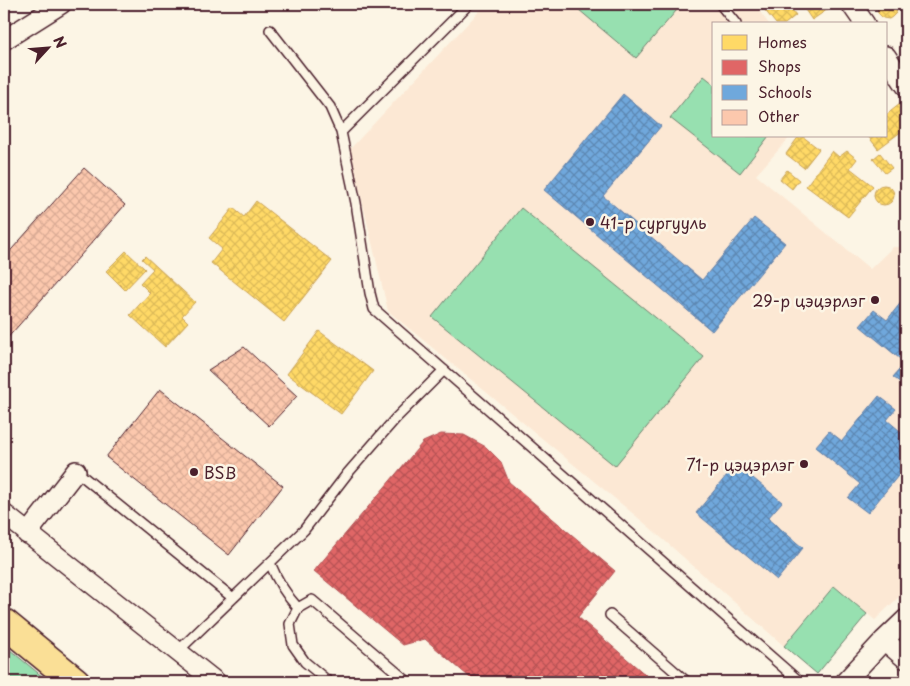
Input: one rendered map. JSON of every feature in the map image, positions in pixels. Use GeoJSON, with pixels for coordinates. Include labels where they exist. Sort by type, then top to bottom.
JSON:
{"type":"FeatureCollection","features":[{"type":"Feature","properties":{"kind":"highway"},"geometry":{"type":"LineString","coordinates":[[4,623],[76,682]]}},
{"type":"Feature","properties":{"kind":"street"},"geometry":{"type":"LineString","coordinates":[[4,40],[61,4]]}},
{"type":"Feature","properties":{"kind":"street"},"geometry":{"type":"LineString","coordinates":[[851,4],[863,22]]}},
{"type":"Feature","properties":{"kind":"street"},"geometry":{"type":"LineString","coordinates":[[888,59],[906,86]]}},
{"type":"Feature","properties":{"kind":"street"},"geometry":{"type":"LineString","coordinates":[[27,534],[76,471]]}},
{"type":"Feature","properties":{"kind":"street"},"geometry":{"type":"LineString","coordinates":[[4,514],[216,682]]}},
{"type":"Feature","properties":{"kind":"street"},"geometry":{"type":"LineString","coordinates":[[845,682],[906,619]]}},
{"type":"Feature","properties":{"kind":"street"},"geometry":{"type":"LineString","coordinates":[[884,640],[906,659]]}},
{"type":"Feature","properties":{"kind":"lane"},"geometry":{"type":"LineString","coordinates":[[341,132],[468,4]]}},
{"type":"Feature","properties":{"kind":"lane"},"geometry":{"type":"LineString","coordinates":[[720,4],[734,22]]}},
{"type":"Feature","properties":{"kind":"lane"},"geometry":{"type":"LineString","coordinates":[[270,30],[330,107],[341,132],[356,203],[374,309],[800,682]]}},
{"type":"Feature","properties":{"kind":"lane"},"geometry":{"type":"LineString","coordinates":[[177,652],[304,530],[347,474],[396,418],[444,370]]}},
{"type":"Feature","properties":{"kind":"lane"},"geometry":{"type":"LineString","coordinates":[[76,471],[233,598]]}},
{"type":"Feature","properties":{"kind":"lane"},"geometry":{"type":"LineString","coordinates":[[270,563],[277,580],[298,608]]}},
{"type":"Feature","properties":{"kind":"lane"},"geometry":{"type":"LineString","coordinates":[[330,682],[306,662],[293,645],[290,624],[298,608],[312,600],[408,682]]}},
{"type":"Feature","properties":{"kind":"lane"},"geometry":{"type":"LineString","coordinates":[[610,614],[686,682]]}},
{"type":"Feature","properties":{"kind":"shaded area","name":"41-р сургууль"},"geometry":{"type":"Polygon","coordinates":[[[486,4],[754,4],[768,22],[712,22],[712,138],[789,138],[756,175],[870,269],[893,247],[906,247],[906,590],[875,620],[834,586],[784,646],[648,526],[388,311],[350,149],[486,4]]]}},
{"type":"Feature","properties":{"kind":"green space"},"geometry":{"type":"Polygon","coordinates":[[[572,4],[682,4],[636,58],[572,4]]]}},
{"type":"Feature","properties":{"kind":"green space"},"geometry":{"type":"Polygon","coordinates":[[[704,76],[712,82],[712,138],[767,138],[740,173],[670,118],[704,76]]]}},
{"type":"Feature","properties":{"kind":"green space"},"geometry":{"type":"Polygon","coordinates":[[[521,208],[704,357],[615,466],[432,317],[521,208]]]}},
{"type":"Feature","properties":{"kind":"green space"},"geometry":{"type":"Polygon","coordinates":[[[834,586],[867,614],[817,674],[784,646],[834,586]]]}},
{"type":"Feature","properties":{"kind":"green space"},"geometry":{"type":"Polygon","coordinates":[[[4,645],[49,682],[10,682],[4,677],[4,645]]]}},
{"type":"Feature","properties":{"kind":"building: Homes"},"geometry":{"type":"Polygon","coordinates":[[[760,4],[787,4],[796,15],[787,22],[774,22],[760,4]]]}},
{"type":"Feature","properties":{"kind":"building: Homes"},"geometry":{"type":"Polygon","coordinates":[[[801,4],[834,4],[834,5],[812,20],[801,4]]]}},
{"type":"Feature","properties":{"kind":"building: Homes"},"geometry":{"type":"Polygon","coordinates":[[[878,4],[895,4],[896,13],[889,19],[883,18],[878,13],[878,4]]]}},
{"type":"Feature","properties":{"kind":"building: Homes"},"geometry":{"type":"Polygon","coordinates":[[[900,104],[906,113],[906,128],[878,149],[870,138],[888,138],[888,113],[900,104]]]}},
{"type":"Feature","properties":{"kind":"building: Homes"},"geometry":{"type":"Polygon","coordinates":[[[798,138],[805,138],[819,149],[804,168],[786,154],[798,138]]]}},
{"type":"Feature","properties":{"kind":"building: Homes"},"geometry":{"type":"Polygon","coordinates":[[[832,151],[839,157],[847,151],[857,159],[850,168],[873,186],[848,217],[806,186],[832,151]]]}},
{"type":"Feature","properties":{"kind":"building: Homes"},"geometry":{"type":"Polygon","coordinates":[[[880,153],[892,168],[885,173],[873,159],[880,153]]]}},
{"type":"Feature","properties":{"kind":"building: Homes"},"geometry":{"type":"Polygon","coordinates":[[[787,170],[799,180],[792,189],[780,179],[787,170]]]}},
{"type":"Feature","properties":{"kind":"building: Homes"},"geometry":{"type":"Polygon","coordinates":[[[884,185],[891,188],[894,195],[891,202],[884,205],[877,202],[874,195],[877,188],[884,185]]]}},
{"type":"Feature","properties":{"kind":"building: Homes"},"geometry":{"type":"Polygon","coordinates":[[[256,201],[332,261],[284,322],[211,263],[222,249],[209,238],[233,208],[244,217],[256,201]]]}},
{"type":"Feature","properties":{"kind":"building: Homes"},"geometry":{"type":"Polygon","coordinates":[[[126,251],[145,269],[125,290],[106,271],[126,251]]]}},
{"type":"Feature","properties":{"kind":"building: Homes"},"geometry":{"type":"Polygon","coordinates":[[[145,256],[195,302],[182,316],[188,322],[165,347],[130,315],[150,293],[140,283],[153,269],[142,259],[145,256]]]}},
{"type":"Feature","properties":{"kind":"building: Homes"},"geometry":{"type":"Polygon","coordinates":[[[319,331],[373,371],[341,414],[287,374],[319,331]]]}},
{"type":"Feature","properties":{"kind":"building: Shops"},"geometry":{"type":"Polygon","coordinates":[[[441,434],[464,435],[486,447],[501,462],[509,482],[615,571],[578,617],[654,682],[475,682],[425,639],[403,645],[314,571],[423,442],[441,434]]]}},
{"type":"Feature","properties":{"kind":"building: Schools"},"geometry":{"type":"Polygon","coordinates":[[[623,94],[661,126],[603,196],[702,280],[754,218],[785,243],[712,331],[544,190],[623,94]]]}},
{"type":"Feature","properties":{"kind":"building: Schools"},"geometry":{"type":"Polygon","coordinates":[[[906,296],[906,387],[893,377],[905,363],[860,326],[874,310],[887,320],[906,296]]]}},
{"type":"Feature","properties":{"kind":"building: Schools"},"geometry":{"type":"Polygon","coordinates":[[[879,396],[896,409],[887,420],[906,436],[906,466],[868,513],[848,498],[860,484],[815,447],[829,431],[842,441],[879,396]]]}},
{"type":"Feature","properties":{"kind":"building: Schools"},"geometry":{"type":"Polygon","coordinates":[[[736,464],[782,502],[768,518],[803,548],[777,580],[696,513],[736,464]]]}},
{"type":"Feature","properties":{"kind":"building: Other"},"geometry":{"type":"Polygon","coordinates":[[[84,168],[125,205],[4,342],[4,258],[84,168]]]}},
{"type":"Feature","properties":{"kind":"building: Other"},"geometry":{"type":"Polygon","coordinates":[[[244,347],[297,396],[269,426],[208,370],[244,347]]]}},
{"type":"Feature","properties":{"kind":"building: Other","name":"BSB"},"geometry":{"type":"Polygon","coordinates":[[[160,389],[283,486],[229,555],[106,457],[160,389]]]}},
{"type":"Feature","properties":{"kind":"place","name":"41-р сургууль"},"geometry":{"type":"Point","coordinates":[590,222]}},
{"type":"Feature","properties":{"kind":"place","name":"29-р цэцэрлэг"},"geometry":{"type":"Point","coordinates":[875,300]}},
{"type":"Feature","properties":{"kind":"place","name":"71-р цэцэрлэг"},"geometry":{"type":"Point","coordinates":[804,464]}},
{"type":"Feature","properties":{"kind":"place","name":"BSB"},"geometry":{"type":"Point","coordinates":[194,472]}}]}
